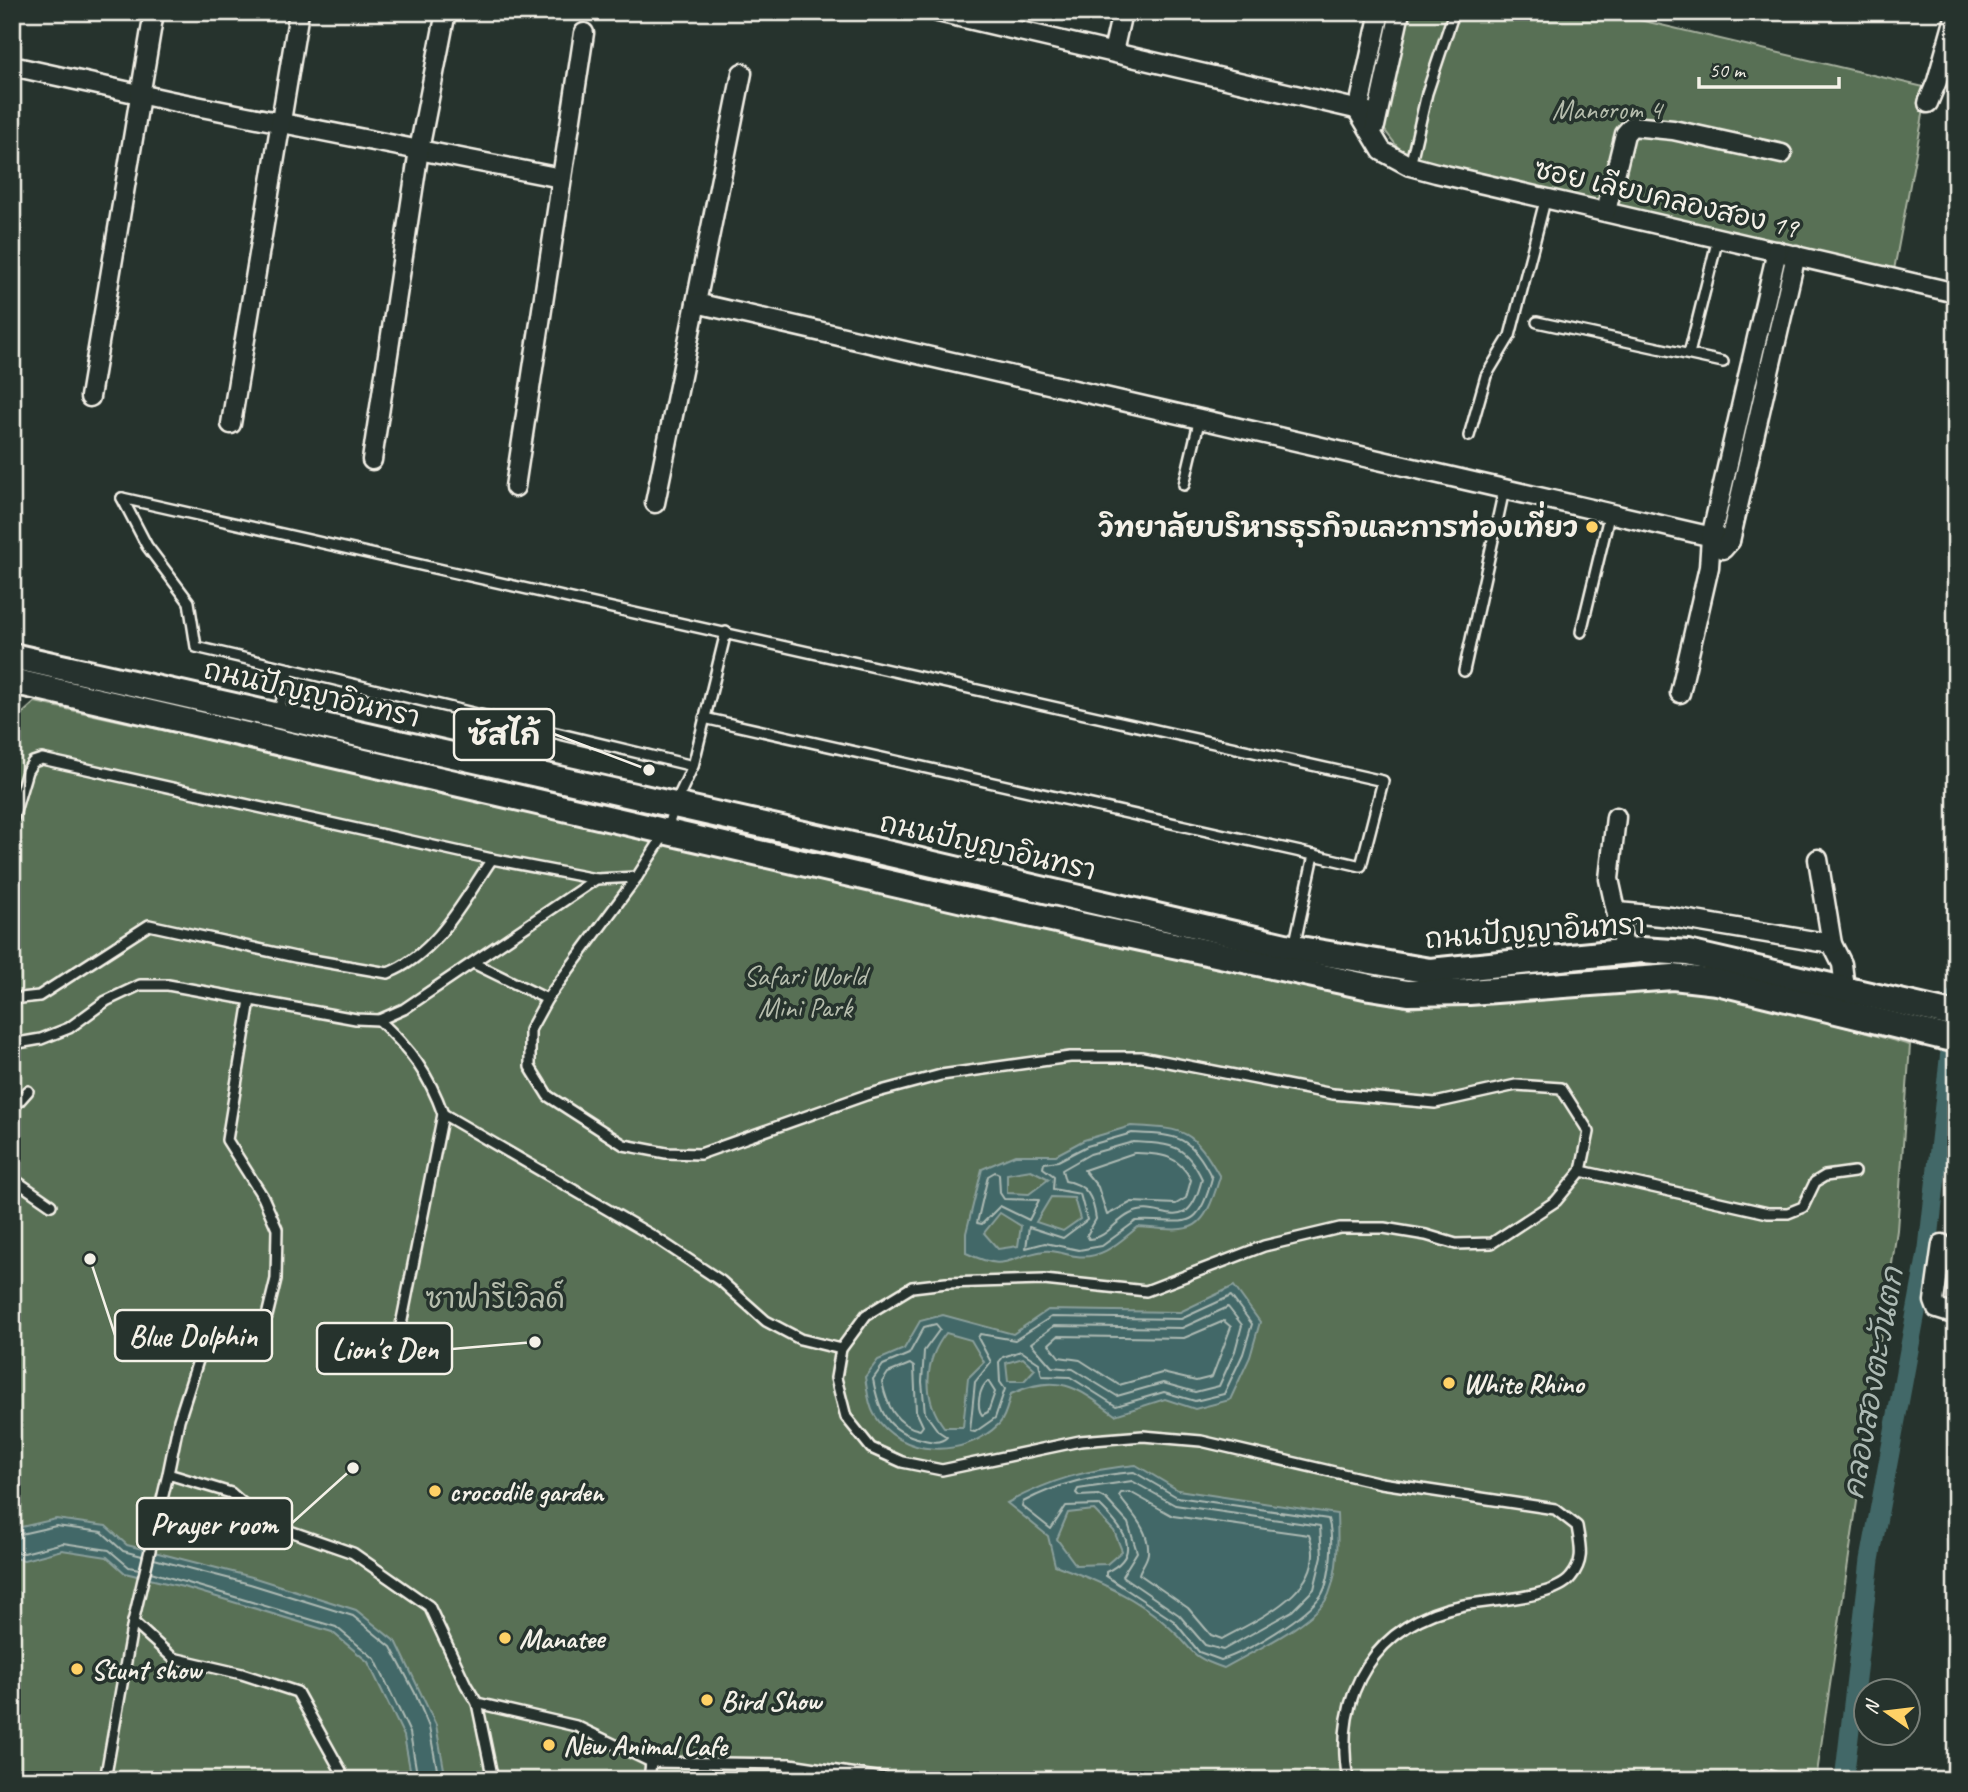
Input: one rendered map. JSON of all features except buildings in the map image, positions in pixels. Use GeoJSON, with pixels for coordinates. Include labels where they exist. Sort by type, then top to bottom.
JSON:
{"type":"FeatureCollection","features":[{"type":"Feature","properties":{"kind":"street"},"geometry":{"type":"LineString","coordinates":[[90,397],[154,12]]}},
{"type":"Feature","properties":{"kind":"street"},"geometry":{"type":"LineString","coordinates":[[231,424],[299,12]]}},
{"type":"Feature","properties":{"kind":"street"},"geometry":{"type":"LineString","coordinates":[[372,460],[419,150],[446,12]]}},
{"type":"Feature","properties":{"kind":"street"},"geometry":{"type":"LineString","coordinates":[[939,12],[1377,114]]}},
{"type":"Feature","properties":{"kind":"street"},"geometry":{"type":"LineString","coordinates":[[1113,52],[1122,12]]}},
{"type":"Feature","properties":{"kind":"street"},"geometry":{"type":"LineString","coordinates":[[1358,111],[1380,12]]}},
{"type":"Feature","properties":{"kind":"street"},"geometry":{"type":"LineString","coordinates":[[1373,139],[1399,12]]}},
{"type":"Feature","properties":{"kind":"street"},"geometry":{"type":"LineString","coordinates":[[1928,103],[1937,82],[1956,14]]}},
{"type":"Feature","properties":{"kind":"street"},"geometry":{"type":"LineString","coordinates":[[515,487],[584,33]]}},
{"type":"Feature","properties":{"kind":"street"},"geometry":{"type":"LineString","coordinates":[[12,66],[561,177]]}},
{"type":"Feature","properties":{"kind":"street"},"geometry":{"type":"LineString","coordinates":[[655,503],[742,72]]}},
{"type":"Feature","properties":{"kind":"street","name":"ซอย เลียบคลองสอง 19"},"geometry":{"type":"LineString","coordinates":[[1358,111],[1373,139],[1392,158],[1410,166],[1956,292]]}},
{"type":"Feature","properties":{"kind":"street"},"geometry":{"type":"LineString","coordinates":[[1606,211],[1625,134],[1632,126],[1673,130],[1783,153]]}},
{"type":"Feature","properties":{"kind":"street"},"geometry":{"type":"LineString","coordinates":[[1680,693],[1709,567],[1711,537],[1777,251]]}},
{"type":"Feature","properties":{"kind":"street"},"geometry":{"type":"LineString","coordinates":[[1709,567],[1730,541],[1796,255]]}},
{"type":"Feature","properties":{"kind":"street"},"geometry":{"type":"LineString","coordinates":[[696,303],[1730,541]]}},
{"type":"Feature","properties":{"kind":"street","name":"ถนนปัญญาอินทรา"},"geometry":{"type":"LineString","coordinates":[[12,656],[675,804],[1292,959],[1408,993],[1674,977],[1717,982],[1905,1028],[1950,1026]]}},
{"type":"Feature","properties":{"kind":"street","name":"ถนนปัญญาอินทรา"},"geometry":{"type":"LineString","coordinates":[[12,681],[666,832],[1292,959],[1430,971],[1625,951],[1688,953],[1908,1004],[1950,1026]]}},
{"type":"Feature","properties":{"kind":"street"},"geometry":{"type":"LineString","coordinates":[[1616,817],[1609,879],[1625,951]]}},
{"type":"Feature","properties":{"kind":"street"},"geometry":{"type":"LineString","coordinates":[[1818,859],[1832,944],[1842,964],[1845,988]]}},
{"type":"Feature","properties":{"kind":"street"},"geometry":{"type":"LineString","coordinates":[[1618,912],[1710,923],[1832,944]]}},
{"type":"Feature","properties":{"kind":"street"},"geometry":{"type":"LineString","coordinates":[[1941,1244],[1934,1301],[1937,1309],[1956,1315]]}},
{"type":"Feature","properties":{"kind":"lane"},"geometry":{"type":"LineString","coordinates":[[1410,166],[1427,93],[1454,12]]}},
{"type":"Feature","properties":{"kind":"lane"},"geometry":{"type":"LineString","coordinates":[[1469,436],[1486,376],[1510,336],[1546,197]]}},
{"type":"Feature","properties":{"kind":"lane"},"geometry":{"type":"LineString","coordinates":[[1689,354],[1718,238]]}},
{"type":"Feature","properties":{"kind":"lane"},"geometry":{"type":"LineString","coordinates":[[1537,322],[1723,362]]}},
{"type":"Feature","properties":{"kind":"lane"},"geometry":{"type":"LineString","coordinates":[[1184,485],[1200,418]]}},
{"type":"Feature","properties":{"kind":"lane"},"geometry":{"type":"LineString","coordinates":[[1464,671],[1504,490]]}},
{"type":"Feature","properties":{"kind":"lane"},"geometry":{"type":"LineString","coordinates":[[693,766],[196,647],[189,603],[147,546],[122,498],[1383,781],[1361,866],[704,718]]}},
{"type":"Feature","properties":{"kind":"lane"},"geometry":{"type":"LineString","coordinates":[[1581,632],[1610,512]]}},
{"type":"Feature","properties":{"kind":"lane"},"geometry":{"type":"LineString","coordinates":[[726,632],[693,766],[675,804],[666,832],[637,877],[547,999],[530,1030],[530,1067],[548,1096],[585,1123],[624,1145],[666,1153],[700,1154],[866,1095],[941,1075],[1070,1057],[1142,1057],[1333,1094],[1434,1103],[1516,1086],[1561,1088],[1589,1132],[1581,1171],[1556,1201],[1492,1243],[1457,1244],[1426,1235],[1384,1228],[1340,1228],[1264,1247],[1146,1291],[1044,1280],[946,1283],[912,1287],[866,1315],[841,1349],[836,1378],[846,1417],[871,1448],[902,1462],[942,1470],[1080,1441],[1143,1436],[1201,1441],[1381,1483],[1555,1509],[1577,1526],[1582,1557],[1570,1578],[1552,1590],[1460,1606],[1407,1624],[1377,1653],[1353,1689],[1343,1754],[1348,1780]]}},
{"type":"Feature","properties":{"kind":"lane"},"geometry":{"type":"LineString","coordinates":[[271,740],[290,669]]}},
{"type":"Feature","properties":{"kind":"lane"},"geometry":{"type":"LineString","coordinates":[[12,822],[27,771],[33,762],[42,759],[492,859],[596,879],[637,877]]}},
{"type":"Feature","properties":{"kind":"lane"},"geometry":{"type":"LineString","coordinates":[[1292,959],[1314,855]]}},
{"type":"Feature","properties":{"kind":"lane"},"geometry":{"type":"LineString","coordinates":[[12,999],[39,996],[149,925],[307,959],[388,972],[399,968],[437,940],[492,859]]}},
{"type":"Feature","properties":{"kind":"lane"},"geometry":{"type":"LineString","coordinates":[[12,1044],[41,1039],[69,1028],[106,1001],[140,985],[168,985],[379,1020],[404,1009],[596,879]]}},
{"type":"Feature","properties":{"kind":"lane"},"geometry":{"type":"LineString","coordinates":[[472,962],[547,999]]}},
{"type":"Feature","properties":{"kind":"lane"},"geometry":{"type":"LineString","coordinates":[[105,1780],[133,1622],[179,1420],[201,1351],[252,1332],[267,1316],[276,1279],[278,1229],[263,1197],[228,1140],[250,1000]]}},
{"type":"Feature","properties":{"kind":"lane"},"geometry":{"type":"LineString","coordinates":[[379,1020],[409,1048],[433,1085],[443,1114],[401,1325]]}},
{"type":"Feature","properties":{"kind":"lane"},"geometry":{"type":"LineString","coordinates":[[12,1110],[27,1091]]}},
{"type":"Feature","properties":{"kind":"lane"},"geometry":{"type":"LineString","coordinates":[[443,1114],[653,1236],[721,1281],[766,1321],[800,1339],[841,1349]]}},
{"type":"Feature","properties":{"kind":"lane"},"geometry":{"type":"LineString","coordinates":[[1581,1171],[1768,1213],[1788,1213],[1803,1207],[1815,1182],[1825,1177],[1854,1172]]}},
{"type":"Feature","properties":{"kind":"lane"},"geometry":{"type":"LineString","coordinates":[[12,1178],[51,1205]]}},
{"type":"Feature","properties":{"kind":"lane"},"geometry":{"type":"LineString","coordinates":[[168,1474],[230,1493],[264,1522],[353,1553],[429,1605],[477,1703],[492,1780]]}},
{"type":"Feature","properties":{"kind":"lane"},"geometry":{"type":"LineString","coordinates":[[133,1622],[173,1658],[242,1674],[297,1692],[341,1771],[343,1780]]}},
{"type":"Feature","properties":{"kind":"lane"},"geometry":{"type":"LineString","coordinates":[[477,1703],[576,1726],[651,1762],[790,1763],[896,1780]]}},
{"type":"Feature","properties":{"kind":"lane"},"geometry":{"type":"LineString","coordinates":[[649,1780],[651,1762]]}},
{"type":"Feature","properties":{"kind":"lane"},"geometry":{"type":"LineString","coordinates":[[786,1780],[790,1763]]}},
{"type":"Feature","properties":{"kind":"lane"},"geometry":{"type":"LineString","coordinates":[[1766,1775],[1784,1780]]}},
{"type":"Feature","properties":{"kind":"green space","name":"Manorom 4"},"geometry":{"type":"Polygon","coordinates":[[[1392,12],[1606,12],[1928,88],[1894,270],[1407,159],[1369,110],[1392,12]]]}},
{"type":"Feature","properties":{"kind":"green space","name":"ซาฟารีเวิลด์"},"geometry":{"type":"Polygon","coordinates":[[[35,702],[1297,980],[1409,1008],[1660,988],[1708,989],[1910,1045],[1897,1230],[1816,1780],[12,1780],[12,723],[35,702]]]}},
{"type":"Feature","properties":{"kind":"water"},"geometry":{"type":"Polygon","coordinates":[[[1131,1126],[1164,1128],[1186,1134],[1202,1149],[1220,1177],[1208,1210],[1194,1226],[1184,1229],[1138,1227],[1110,1249],[1085,1257],[1048,1251],[999,1263],[966,1253],[966,1233],[982,1169],[1015,1155],[1056,1155],[1084,1140],[1131,1126]],[[1031,1170],[1007,1174],[1007,1193],[1029,1194],[1049,1179],[1031,1170]],[[1051,1197],[1036,1222],[1063,1231],[1080,1219],[1074,1198],[1051,1197]],[[1000,1213],[984,1233],[998,1249],[1018,1246],[1021,1226],[1000,1213]]]}},
{"type":"Feature","properties":{"kind":"water"},"geometry":{"type":"Polygon","coordinates":[[[1234,1286],[1260,1322],[1250,1357],[1230,1400],[1195,1409],[1165,1399],[1115,1415],[1077,1390],[1042,1384],[1011,1394],[1001,1421],[985,1435],[951,1448],[933,1449],[900,1439],[885,1428],[870,1406],[865,1377],[878,1360],[904,1349],[920,1321],[943,1315],[1013,1334],[1048,1310],[1180,1312],[1234,1286]],[[946,1333],[933,1355],[928,1380],[929,1392],[937,1416],[944,1427],[963,1427],[968,1378],[984,1362],[971,1340],[946,1333]],[[1023,1358],[1006,1363],[1008,1381],[1024,1381],[1035,1369],[1023,1358]]]}},
{"type":"Feature","properties":{"kind":"water"},"geometry":{"type":"Polygon","coordinates":[[[1136,1465],[1178,1490],[1337,1514],[1336,1564],[1329,1594],[1323,1604],[1282,1636],[1224,1668],[1197,1655],[1157,1616],[1130,1598],[1055,1565],[1048,1536],[1007,1503],[1054,1482],[1136,1465]],[[1094,1510],[1068,1513],[1057,1539],[1076,1565],[1107,1564],[1122,1551],[1114,1531],[1094,1510]]]}},
{"type":"Feature","properties":{"kind":"water"},"geometry":{"type":"Polygon","coordinates":[[[56,1519],[106,1526],[127,1545],[252,1577],[356,1610],[397,1643],[436,1725],[446,1780],[412,1780],[404,1736],[368,1662],[332,1632],[187,1588],[125,1573],[107,1557],[62,1550],[24,1560],[12,1558],[12,1529],[56,1519]]]}},
{"type":"Feature","properties":{"kind":"waterway","name":"คลองสองตะวันตก"},"geometry":{"type":"LineString","coordinates":[[1844,1780],[1870,1560],[1928,1248],[1956,997]]}},
{"type":"Feature","properties":{"kind":"place","name":"วิทยาลัยบริหารธุรกิจและการท่องเที่ยว"},"geometry":{"type":"Point","coordinates":[1592,527]}},
{"type":"Feature","properties":{"kind":"place","name":"ซัสไก้"},"geometry":{"type":"Point","coordinates":[649,770]}},
{"type":"Feature","properties":{"kind":"place","name":"Blue Dolphin"},"geometry":{"type":"Point","coordinates":[90,1259]}},
{"type":"Feature","properties":{"kind":"place","name":"Lion's Den"},"geometry":{"type":"Point","coordinates":[535,1342]}},
{"type":"Feature","properties":{"kind":"place","name":"White Rhino"},"geometry":{"type":"Point","coordinates":[1449,1383]}},
{"type":"Feature","properties":{"kind":"place","name":"Prayer room"},"geometry":{"type":"Point","coordinates":[353,1468]}},
{"type":"Feature","properties":{"kind":"place","name":"crocodile garden"},"geometry":{"type":"Point","coordinates":[435,1491]}},
{"type":"Feature","properties":{"kind":"place","name":"Manatee"},"geometry":{"type":"Point","coordinates":[505,1638]}},
{"type":"Feature","properties":{"kind":"place","name":"Stunt show"},"geometry":{"type":"Point","coordinates":[77,1669]}},
{"type":"Feature","properties":{"kind":"place","name":"Bird Show"},"geometry":{"type":"Point","coordinates":[707,1700]}},
{"type":"Feature","properties":{"kind":"place","name":"New Animal Cafe"},"geometry":{"type":"Point","coordinates":[549,1745]}},
{"type":"Feature","properties":{"kind":"park label","name":"Safari World Mini Park"},"geometry":{"type":"Point","coordinates":[805,991]}}]}
